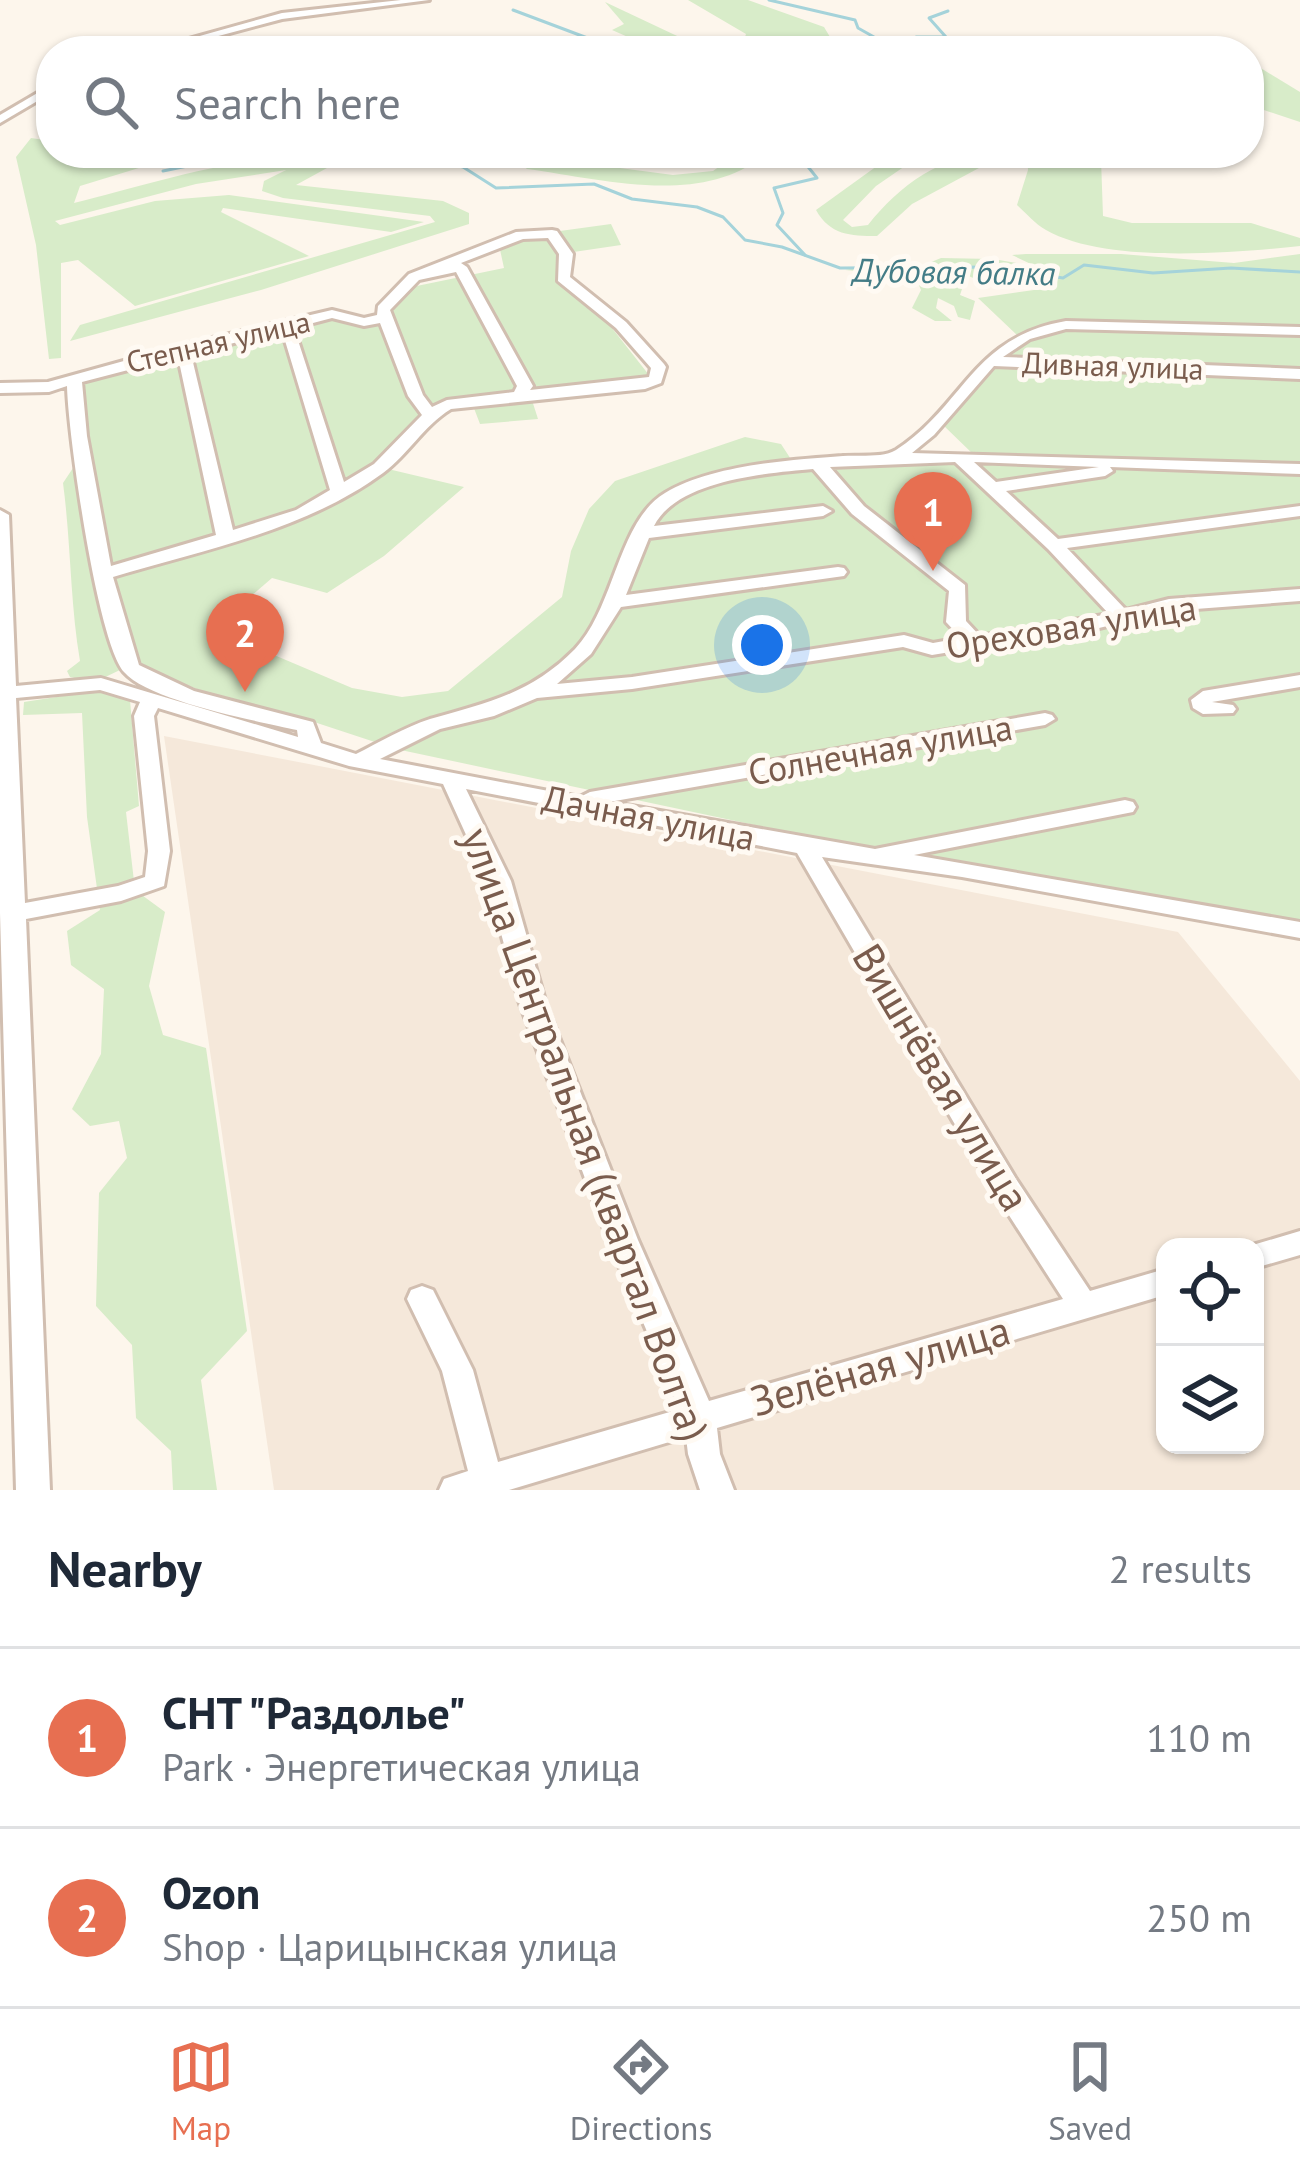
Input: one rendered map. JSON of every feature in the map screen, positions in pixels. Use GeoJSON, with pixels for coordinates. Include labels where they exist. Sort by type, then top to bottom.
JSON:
{"type":"FeatureCollection","features":[{"type":"Feature","properties":{"kind":"street"},"geometry":{"type":"LineString","coordinates":[[207,36],[282,16],[425,0]]}},
{"type":"Feature","properties":{"kind":"street"},"geometry":{"type":"LineString","coordinates":[[4,114],[36,96]]}},
{"type":"Feature","properties":{"kind":"street"},"geometry":{"type":"LineString","coordinates":[[102,575],[302,514],[380,468],[430,415],[458,402],[645,384],[656,380],[659,367],[621,325],[562,278],[566,254],[552,234],[521,235],[413,278],[382,309],[416,396],[430,415]]}},
{"type":"Feature","properties":{"kind":"street"},"geometry":{"type":"LineString","coordinates":[[413,278],[460,267],[525,386],[520,396]]}},
{"type":"Feature","properties":{"kind":"street"},"geometry":{"type":"LineString","coordinates":[[1026,321],[1107,310],[1300,316]]}},
{"type":"Feature","properties":{"kind":"street","name":"Степная улица"},"geometry":{"type":"LineString","coordinates":[[0,388],[49,387],[332,314],[364,322],[385,318]]}},
{"type":"Feature","properties":{"kind":"street"},"geometry":{"type":"LineString","coordinates":[[990,361],[1033,329],[1066,325],[1300,331]]}},
{"type":"Feature","properties":{"kind":"street"},"geometry":{"type":"LineString","coordinates":[[278,328],[289,331],[339,493]]}},
{"type":"Feature","properties":{"kind":"street"},"geometry":{"type":"LineString","coordinates":[[183,349],[226,539]]}},
{"type":"Feature","properties":{"kind":"street","name":"Дивная улица"},"geometry":{"type":"LineString","coordinates":[[897,457],[928,432],[945,407],[990,361],[1300,374]]}},
{"type":"Feature","properties":{"kind":"street"},"geometry":{"type":"LineString","coordinates":[[74,379],[102,575],[127,664],[139,674],[223,704],[306,726],[312,748]]}},
{"type":"Feature","properties":{"kind":"street"},"geometry":{"type":"LineString","coordinates":[[532,692],[572,667],[598,636],[652,510],[703,483],[737,472],[897,457],[1300,470]]}},
{"type":"Feature","properties":{"kind":"street"},"geometry":{"type":"LineString","coordinates":[[959,457],[1054,544],[1120,616]]}},
{"type":"Feature","properties":{"kind":"street"},"geometry":{"type":"LineString","coordinates":[[818,464],[858,510],[958,589],[956,622],[975,642]]}},
{"type":"Feature","properties":{"kind":"street"},"geometry":{"type":"LineString","coordinates":[[992,488],[1154,464]]}},
{"type":"Feature","properties":{"kind":"street"},"geometry":{"type":"LineString","coordinates":[[643,533],[823,511]]}},
{"type":"Feature","properties":{"kind":"street"},"geometry":{"type":"LineString","coordinates":[[1054,544],[1300,511]]}},
{"type":"Feature","properties":{"kind":"street"},"geometry":{"type":"LineString","coordinates":[[0,515],[12,913],[8,1014],[13,1283],[33,1490]]}},
{"type":"Feature","properties":{"kind":"street"},"geometry":{"type":"LineString","coordinates":[[616,602],[838,572]]}},
{"type":"Feature","properties":{"kind":"street","name":"Ореховая улица"},"geometry":{"type":"LineString","coordinates":[[357,761],[434,725],[487,712],[532,692],[632,683],[904,641],[932,649],[1169,605],[1300,596]]}},
{"type":"Feature","properties":{"kind":"street"},"geometry":{"type":"LineString","coordinates":[[1226,709],[1203,708],[1201,700],[1300,681]]}},
{"type":"Feature","properties":{"kind":"street","name":"Дачная улица"},"geometry":{"type":"LineString","coordinates":[[2,693],[101,684],[357,761],[805,847],[1300,930]]}},
{"type":"Feature","properties":{"kind":"street"},"geometry":{"type":"LineString","coordinates":[[12,913],[121,893],[156,881],[159,851],[144,716],[151,699]]}},
{"type":"Feature","properties":{"kind":"street","name":"Солнечная улица"},"geometry":{"type":"LineString","coordinates":[[572,802],[1046,719]]}},
{"type":"Feature","properties":{"kind":"street","name":"улица Центральная (квартал Волта)"},"geometry":{"type":"LineString","coordinates":[[451,779],[500,881],[533,1004],[623,1240],[700,1418],[704,1454],[717,1490]]}},
{"type":"Feature","properties":{"kind":"street"},"geometry":{"type":"LineString","coordinates":[[868,856],[1125,807]]}},
{"type":"Feature","properties":{"kind":"street","name":"Вишнёвая улица"},"geometry":{"type":"LineString","coordinates":[[805,847],[1006,1187],[1083,1306]]}},
{"type":"Feature","properties":{"kind":"street"},"geometry":{"type":"LineString","coordinates":[[1264,1253],[1300,1243]]}},
{"type":"Feature","properties":{"kind":"street","name":"Зелёная улица"},"geometry":{"type":"LineString","coordinates":[[471,1486],[1156,1285]]}},
{"type":"Feature","properties":{"kind":"street"},"geometry":{"type":"LineString","coordinates":[[422,1299],[457,1370],[471,1486]]}},
{"type":"Feature","properties":{"kind":"shaded area"},"geometry":{"type":"Polygon","coordinates":[[[164,736],[1178,932],[1300,1081],[1300,1490],[274,1490],[164,736]]]}},
{"type":"Feature","properties":{"kind":"green space"},"geometry":{"type":"Polygon","coordinates":[[[688,0],[748,0],[824,27],[829,36],[745,36],[688,0]]]}},
{"type":"Feature","properties":{"kind":"green space"},"geometry":{"type":"Polygon","coordinates":[[[605,2],[677,36],[626,36],[612,30],[624,24],[605,2]]]}},
{"type":"Feature","properties":{"kind":"green space"},"geometry":{"type":"Polygon","coordinates":[[[1264,70],[1300,92],[1300,122],[1264,110],[1264,70]]]}},
{"type":"Feature","properties":{"kind":"green space"},"geometry":{"type":"Polygon","coordinates":[[[31,138],[36,139],[36,168],[139,168],[80,186],[74,203],[216,168],[327,168],[296,185],[443,201],[469,213],[469,224],[261,290],[70,341],[80,325],[435,222],[430,216],[283,198],[262,191],[264,181],[286,170],[196,184],[55,221],[60,225],[155,201],[229,195],[424,222],[391,232],[223,208],[221,212],[309,256],[135,306],[78,260],[61,263],[61,358],[49,359],[36,245],[16,157],[31,138]]]}},
{"type":"Feature","properties":{"kind":"green space"},"geometry":{"type":"Polygon","coordinates":[[[620,168],[673,175],[744,168],[683,185],[619,183],[527,169],[620,168]]]}},
{"type":"Feature","properties":{"kind":"green space"},"geometry":{"type":"Polygon","coordinates":[[[874,168],[902,168],[876,186],[843,220],[852,227],[868,225],[896,195],[928,172],[979,168],[912,204],[877,236],[834,229],[816,210],[874,168]]]}},
{"type":"Feature","properties":{"kind":"green space"},"geometry":{"type":"Polygon","coordinates":[[[1101,168],[1103,216],[1132,223],[1251,223],[1300,238],[1300,246],[1170,253],[1071,241],[1042,228],[1017,205],[1028,170],[1101,168]]]}},
{"type":"Feature","properties":{"kind":"green space"},"geometry":{"type":"Polygon","coordinates":[[[611,224],[621,245],[560,254],[558,273],[608,323],[649,375],[530,394],[538,419],[480,424],[472,403],[434,416],[388,469],[464,487],[384,556],[327,593],[272,578],[213,629],[352,688],[402,697],[448,691],[562,597],[571,551],[589,509],[615,481],[745,437],[781,444],[798,470],[975,456],[943,425],[1019,337],[978,298],[1041,289],[1041,285],[987,284],[964,274],[951,283],[962,289],[960,295],[975,301],[970,320],[958,317],[954,306],[938,298],[936,308],[952,321],[935,321],[912,308],[921,290],[915,276],[845,270],[874,265],[919,267],[941,258],[1035,266],[1012,255],[1026,254],[1121,254],[1234,263],[1300,254],[1300,923],[896,855],[396,749],[311,721],[239,705],[142,668],[107,565],[81,374],[338,315],[355,325],[388,318],[386,306],[407,288],[504,268],[499,245],[538,234],[611,224]]]}},
{"type":"Feature","properties":{"kind":"green space"},"geometry":{"type":"Polygon","coordinates":[[[75,465],[122,669],[95,682],[70,677],[67,671],[80,661],[63,483],[75,465]]]}},
{"type":"Feature","properties":{"kind":"green space"},"geometry":{"type":"Polygon","coordinates":[[[101,690],[130,700],[139,806],[126,812],[135,890],[165,912],[149,986],[163,1035],[206,1048],[247,1331],[201,1380],[217,1490],[173,1490],[171,1451],[136,1418],[132,1345],[96,1306],[99,1193],[127,1158],[119,1121],[90,1126],[72,1109],[101,1054],[104,989],[71,965],[67,931],[100,910],[87,817],[82,713],[23,715],[24,702],[101,690]]]}},
{"type":"Feature","properties":{"kind":"waterway"},"geometry":{"type":"LineString","coordinates":[[769,0],[855,20],[858,28],[872,36]]}},
{"type":"Feature","properties":{"kind":"waterway"},"geometry":{"type":"LineString","coordinates":[[513,10],[582,36]]}},
{"type":"Feature","properties":{"kind":"waterway"},"geometry":{"type":"LineString","coordinates":[[945,36],[929,18],[948,11]]}},
{"type":"Feature","properties":{"kind":"waterway"},"geometry":{"type":"LineString","coordinates":[[163,171],[178,168]]}},
{"type":"Feature","properties":{"kind":"waterway","name":"Дубовая балка"},"geometry":{"type":"LineString","coordinates":[[465,168],[496,188],[594,184],[632,199],[697,207],[723,217],[745,240],[782,247],[840,268],[993,267],[1063,278],[1084,265],[1153,273],[1231,268],[1300,272]]}},
{"type":"Feature","properties":{"kind":"waterway"},"geometry":{"type":"LineString","coordinates":[[805,255],[777,225],[783,213],[774,188],[817,178],[809,168]]}},
{"type":"Feature","properties":{"kind":"place","name":"СНТ \"Раздолье\""},"geometry":{"type":"Point","coordinates":[933,571]}},
{"type":"Feature","properties":{"kind":"place","name":"Ozon"},"geometry":{"type":"Point","coordinates":[245,692]}}]}
